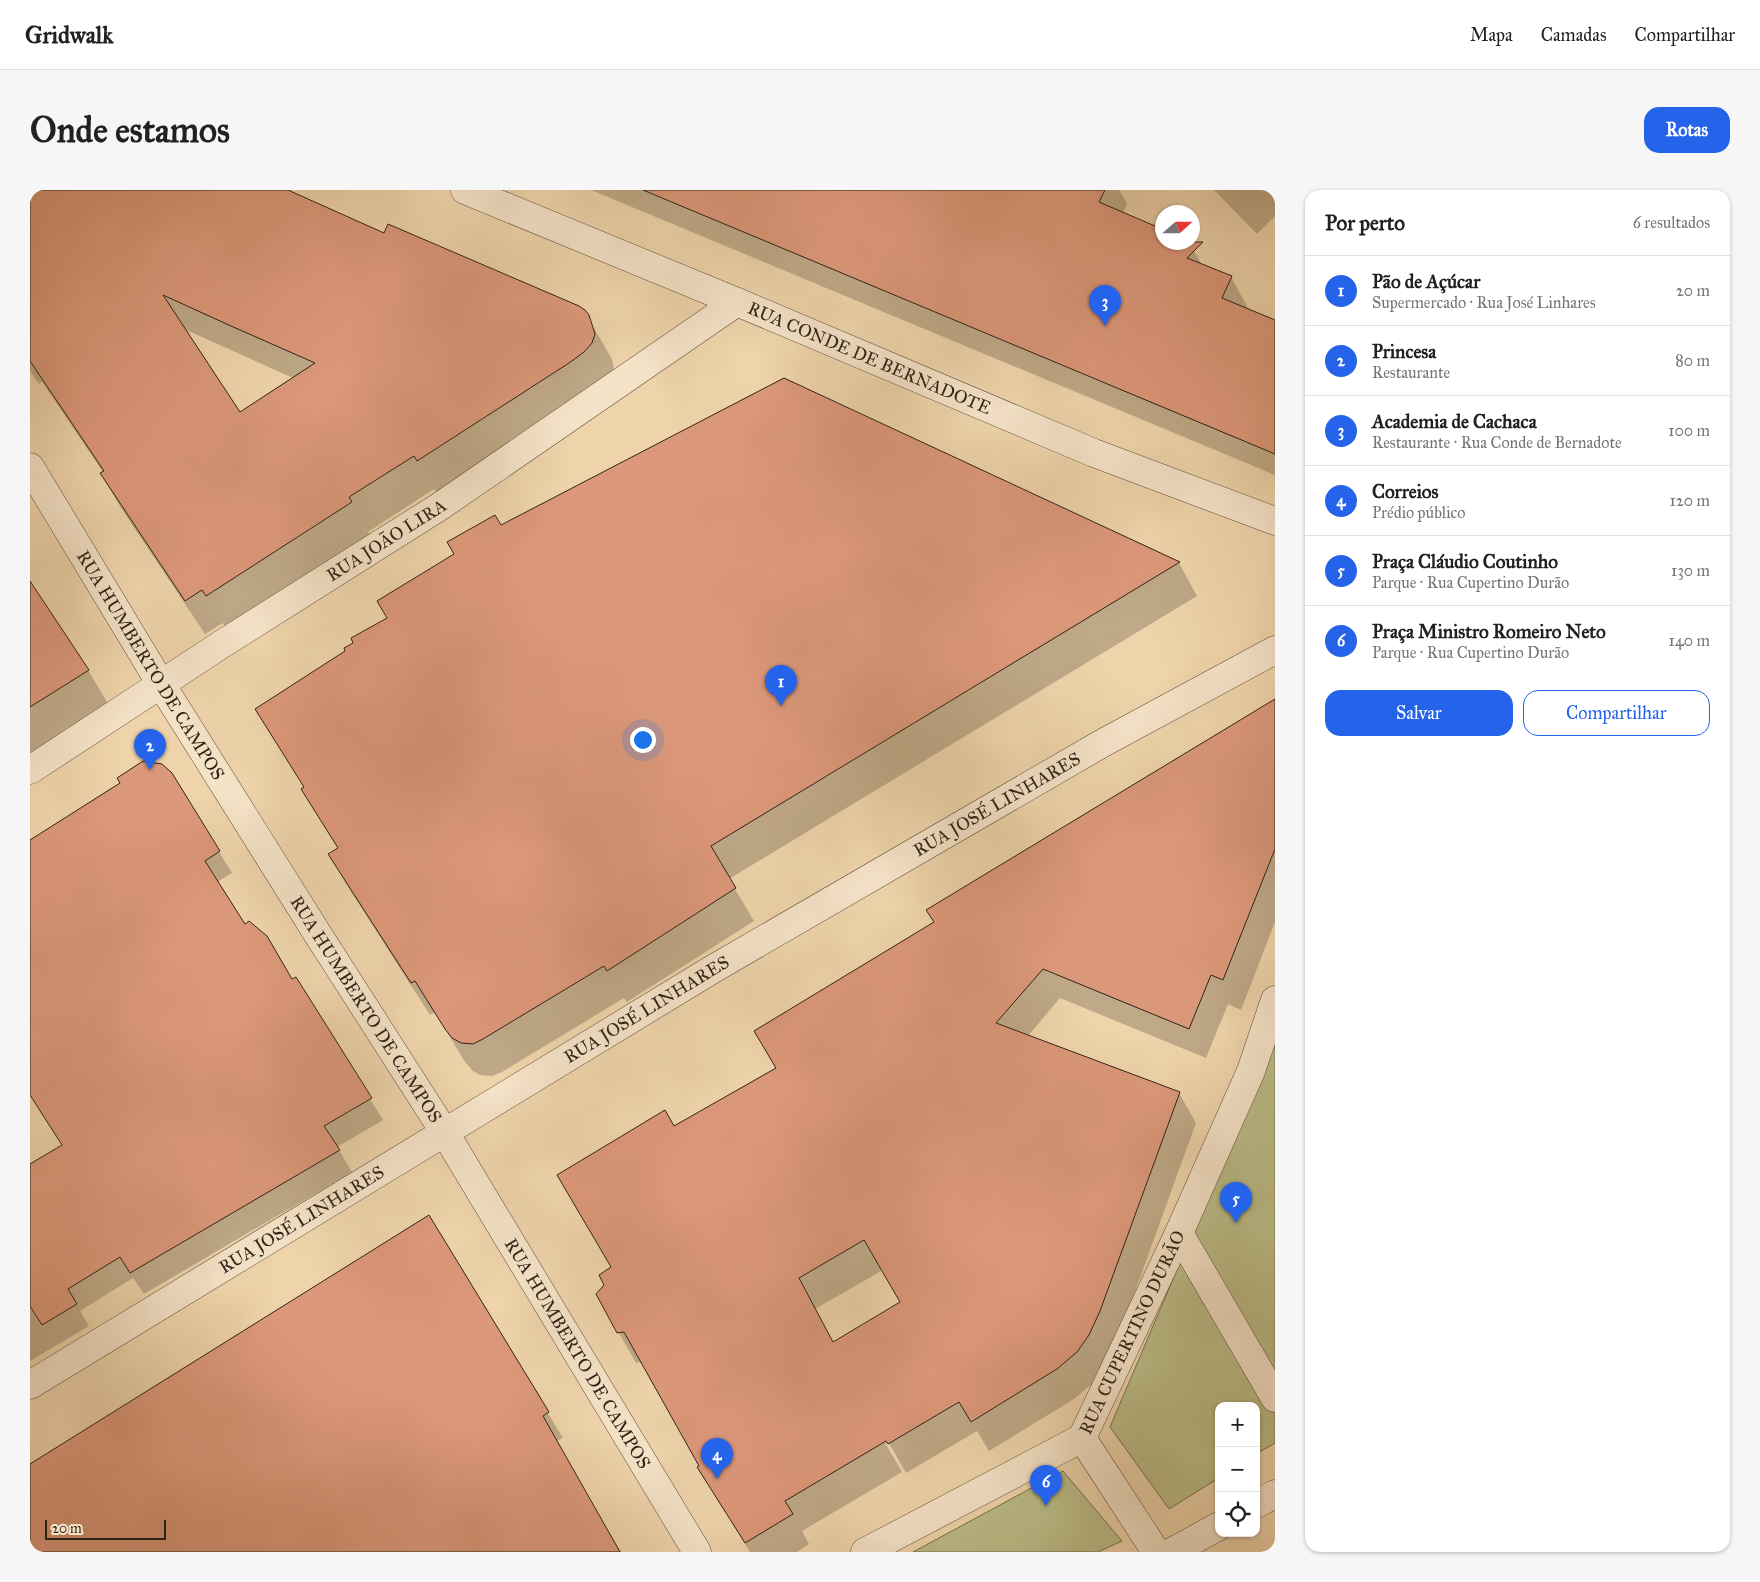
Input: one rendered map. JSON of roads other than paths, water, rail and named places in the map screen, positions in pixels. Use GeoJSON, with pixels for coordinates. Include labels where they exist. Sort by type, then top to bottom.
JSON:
{"type":"FeatureCollection","features":[{"type":"Feature","properties":{"kind":"street","name":"RUA CONDE DE BERNADOTE"},"geometry":{"type":"LineString","coordinates":[[465,190],[737,302],[1094,453],[1275,521]]}},
{"type":"Feature","properties":{"kind":"street","name":"RUA JOÃO LIRA"},"geometry":{"type":"LineString","coordinates":[[30,770],[439,507],[737,302]]}},
{"type":"Feature","properties":{"kind":"street","name":"RUA HUMBERTO DE CAMPOS"},"geometry":{"type":"LineString","coordinates":[[30,467],[161,684],[445,1133],[697,1552]]}},
{"type":"Feature","properties":{"kind":"street","name":"RUA JOSÉ LINHARES"},"geometry":{"type":"LineString","coordinates":[[30,1385],[712,969],[1101,744],[1275,650]]}},
{"type":"Feature","properties":{"kind":"street","name":"RUA CUPERTINO DURÃO"},"geometry":{"type":"LineString","coordinates":[[865,1552],[1082,1438],[1179,1233],[1251,1071],[1275,1000]]}},
{"type":"Feature","properties":{"kind":"street"},"geometry":{"type":"LineString","coordinates":[[1179,1233],[1275,1398]]}},
{"type":"Feature","properties":{"kind":"street"},"geometry":{"type":"LineString","coordinates":[[1082,1438],[1156,1552]]}},
{"type":"Feature","properties":{"kind":"street"},"geometry":{"type":"LineString","coordinates":[[1260,1502],[1275,1494]]}},
{"type":"Feature","properties":{"kind":"street"},"geometry":{"type":"LineString","coordinates":[[1172,1552],[1215,1528]]}},
{"type":"Feature","properties":{"kind":"place","name":"Academia de Cachaca"},"geometry":{"type":"Point","coordinates":[1105,326]}},
{"type":"Feature","properties":{"kind":"place","name":"Pão de Açúcar"},"geometry":{"type":"Point","coordinates":[781,706]}},
{"type":"Feature","properties":{"kind":"place","name":"Princesa"},"geometry":{"type":"Point","coordinates":[150,770]}},
{"type":"Feature","properties":{"kind":"place","name":"Praça Cláudio Coutinho"},"geometry":{"type":"Point","coordinates":[1236,1223]}},
{"type":"Feature","properties":{"kind":"place","name":"Correios"},"geometry":{"type":"Point","coordinates":[717,1479]}},
{"type":"Feature","properties":{"kind":"place","name":"Praça Ministro Romeiro Neto"},"geometry":{"type":"Point","coordinates":[1046,1506]}}]}
